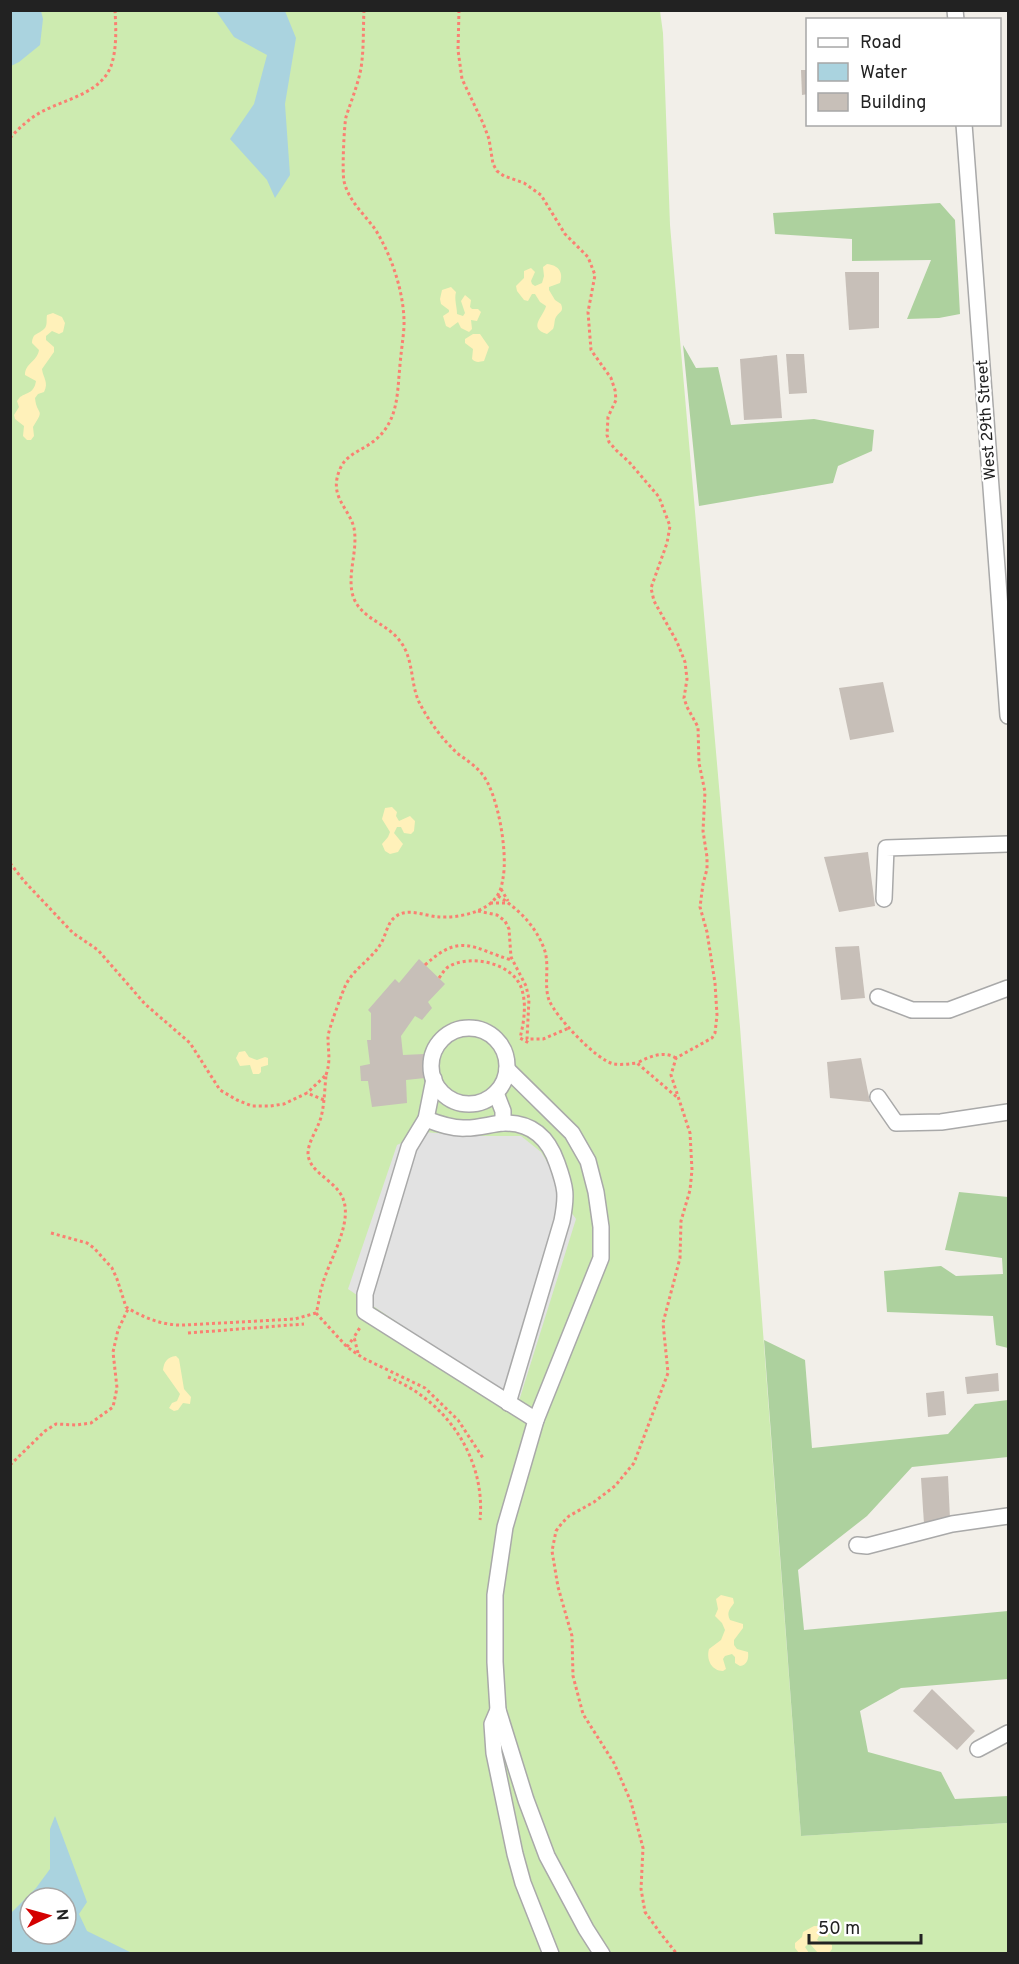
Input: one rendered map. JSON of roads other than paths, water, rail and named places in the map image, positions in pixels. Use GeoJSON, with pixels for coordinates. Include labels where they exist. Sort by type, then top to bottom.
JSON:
{"type":"FeatureCollection","features":[{"type":"Feature","properties":{"kind":"street","name":"West 29th Street"},"geometry":{"type":"LineString","coordinates":[[964,126],[1008,716]]}},
{"type":"Feature","properties":{"kind":"street"},"geometry":{"type":"LineString","coordinates":[[884,899],[886,848],[1008,843]]}},
{"type":"Feature","properties":{"kind":"street"},"geometry":{"type":"LineString","coordinates":[[878,997],[912,1010],[949,1010],[1008,988]]}},
{"type":"Feature","properties":{"kind":"street"},"geometry":{"type":"LineString","coordinates":[[470,1028],[482,1030],[493,1036],[501,1045],[506,1056],[507,1069],[502,1086],[496,1093],[474,1104],[449,1099],[440,1090],[431,1067],[438,1044],[447,1035],[470,1028]]}},
{"type":"Feature","properties":{"kind":"street"},"geometry":{"type":"LineString","coordinates":[[507,1069],[572,1133],[588,1161],[596,1192],[601,1227],[601,1258],[536,1420],[506,1527],[495,1595],[498,1710],[526,1800],[547,1856],[586,1929],[602,1953]]}},
{"type":"Feature","properties":{"kind":"street"},"geometry":{"type":"LineString","coordinates":[[434,1079],[426,1119],[409,1147],[365,1294],[365,1312],[536,1420]]}},
{"type":"Feature","properties":{"kind":"street"},"geometry":{"type":"LineString","coordinates":[[496,1093],[503,1111],[503,1123]]}},
{"type":"Feature","properties":{"kind":"street"},"geometry":{"type":"LineString","coordinates":[[878,1097],[896,1123],[941,1122],[1008,1112]]}},
{"type":"Feature","properties":{"kind":"street"},"geometry":{"type":"LineString","coordinates":[[426,1119],[446,1126],[465,1129],[503,1123],[528,1126],[542,1137],[554,1153],[563,1180],[567,1196],[562,1221],[508,1403]]}},
{"type":"Feature","properties":{"kind":"street"},"geometry":{"type":"LineString","coordinates":[[857,1545],[867,1546],[952,1524],[1008,1516]]}},
{"type":"Feature","properties":{"kind":"street"},"geometry":{"type":"LineString","coordinates":[[498,1710],[492,1724],[494,1754],[515,1854],[523,1883],[551,1953]]}},
{"type":"Feature","properties":{"kind":"street"},"geometry":{"type":"LineString","coordinates":[[978,1749],[1008,1733]]}},
{"type":"Feature","properties":{"kind":"water"},"geometry":{"type":"Polygon","coordinates":[[[10,11],[41,11],[43,19],[40,45],[11,66],[10,11]]]}},
{"type":"Feature","properties":{"kind":"water"},"geometry":{"type":"Polygon","coordinates":[[[216,11],[285,11],[296,38],[285,104],[290,175],[275,198],[267,180],[230,139],[254,104],[267,55],[234,37],[216,11]]]}},
{"type":"Feature","properties":{"kind":"water"},"geometry":{"type":"Polygon","coordinates":[[[55,1816],[87,1902],[79,1914],[87,1931],[132,1953],[11,1953],[11,1913],[18,1906],[18,1946],[78,1946],[78,1886],[37,1886],[50,1869],[50,1829],[55,1816]]]}}]}
